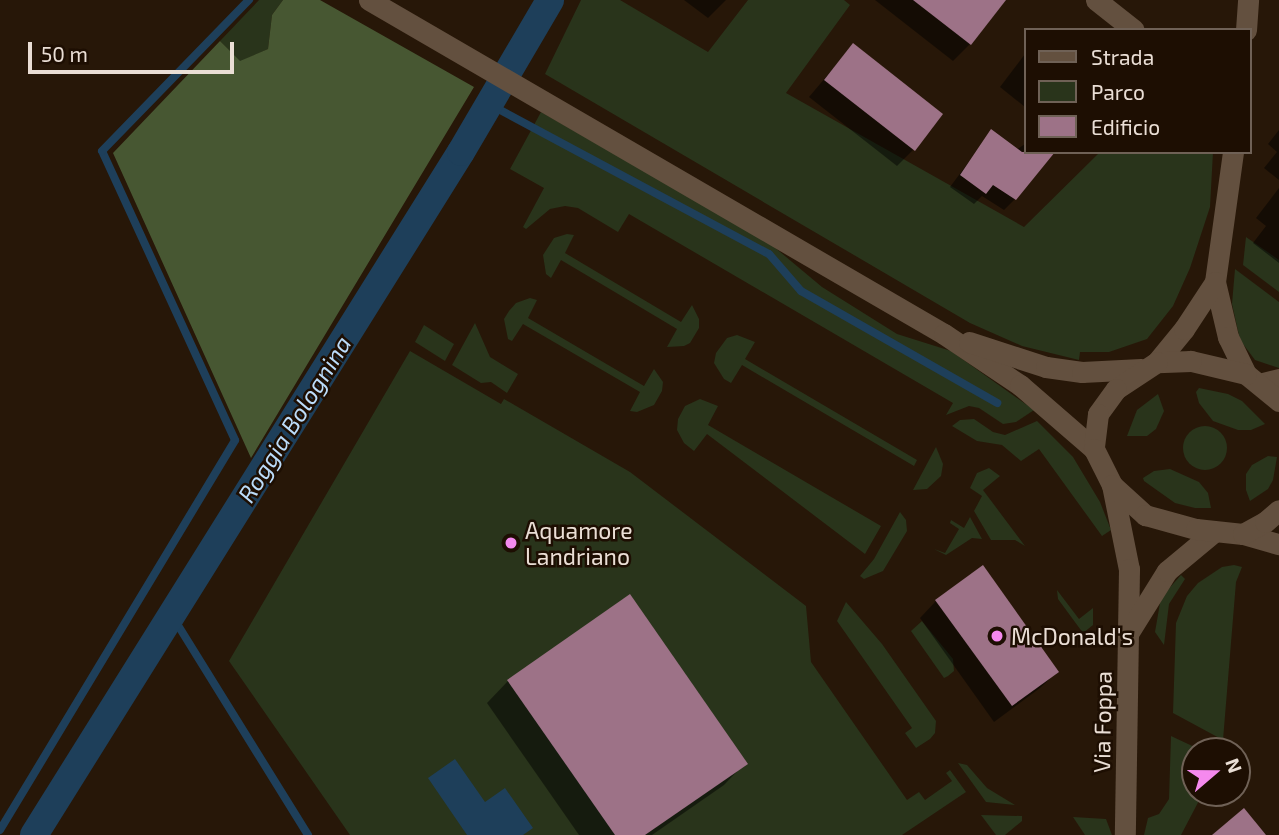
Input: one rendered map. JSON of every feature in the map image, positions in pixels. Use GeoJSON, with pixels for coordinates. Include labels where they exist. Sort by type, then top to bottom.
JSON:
{"type":"FeatureCollection","features":[{"type":"Feature","properties":{"kind":"main road"},"geometry":{"type":"LineString","coordinates":[[369,0],[944,334],[1020,385],[1094,449],[1112,485],[1145,515],[1214,531],[1243,534],[1279,544]]}},
{"type":"Feature","properties":{"kind":"main road"},"geometry":{"type":"LineString","coordinates":[[1096,0],[1131,28]]}},
{"type":"Feature","properties":{"kind":"main road"},"geometry":{"type":"LineString","coordinates":[[1246,28],[1248,0]]}},
{"type":"Feature","properties":{"kind":"main road"},"geometry":{"type":"LineString","coordinates":[[1233,154],[1215,282],[1228,337],[1279,401]]}},
{"type":"Feature","properties":{"kind":"main road"},"geometry":{"type":"LineString","coordinates":[[1094,449],[1098,414],[1116,389],[1149,365],[1184,330],[1215,282]]}},
{"type":"Feature","properties":{"kind":"main road"},"geometry":{"type":"LineString","coordinates":[[944,334],[1046,367],[1082,372],[1191,361],[1261,379]]}},
{"type":"Feature","properties":{"kind":"main road","name":"Via Foppa"},"geometry":{"type":"LineString","coordinates":[[1112,485],[1129,569],[1125,835]]}},
{"type":"Feature","properties":{"kind":"main road"},"geometry":{"type":"LineString","coordinates":[[1243,534],[1265,522],[1279,510]]}},
{"type":"Feature","properties":{"kind":"main road"},"geometry":{"type":"LineString","coordinates":[[1129,632],[1167,571],[1214,531]]}},
{"type":"Feature","properties":{"kind":"green space"},"geometry":{"type":"Polygon","coordinates":[[[259,0],[283,0],[272,15],[268,49],[240,62],[220,41],[259,0]]]}},
{"type":"Feature","properties":{"kind":"green space"},"geometry":{"type":"Polygon","coordinates":[[[283,0],[320,0],[474,87],[251,458],[113,153],[220,41],[240,61],[268,49],[272,15],[283,0]]]}},
{"type":"Feature","properties":{"kind":"green space"},"geometry":{"type":"Polygon","coordinates":[[[581,0],[620,0],[708,52],[748,0],[844,0],[850,5],[786,93],[1024,227],[1098,154],[1213,154],[1210,207],[1190,268],[1173,306],[1147,339],[1109,352],[1080,352],[1079,360],[1022,346],[970,323],[545,74],[581,0]]]}},
{"type":"Feature","properties":{"kind":"green space"},"geometry":{"type":"Polygon","coordinates":[[[541,112],[767,241],[822,287],[897,334],[951,351],[1034,410],[1016,422],[1003,424],[979,408],[969,406],[946,415],[953,403],[629,214],[618,232],[578,208],[565,206],[550,209],[526,229],[523,227],[544,188],[510,169],[541,112]]]}},
{"type":"Feature","properties":{"kind":"green space"},"geometry":{"type":"Polygon","coordinates":[[[574,235],[565,253],[681,322],[692,305],[699,319],[699,328],[690,343],[667,347],[677,329],[561,260],[551,278],[546,274],[543,255],[554,238],[574,235]]]}},
{"type":"Feature","properties":{"kind":"green space"},"geometry":{"type":"Polygon","coordinates":[[[1246,237],[1279,260],[1279,292],[1243,265],[1246,237]]]}},
{"type":"Feature","properties":{"kind":"green space"},"geometry":{"type":"Polygon","coordinates":[[[1235,269],[1279,302],[1279,368],[1255,360],[1240,340],[1232,304],[1235,269]]]}},
{"type":"Feature","properties":{"kind":"green space"},"geometry":{"type":"Polygon","coordinates":[[[530,298],[537,300],[528,318],[644,386],[654,369],[663,382],[662,391],[654,405],[637,412],[630,411],[640,392],[523,324],[512,341],[508,339],[504,319],[516,303],[530,298]]]}},
{"type":"Feature","properties":{"kind":"green space"},"geometry":{"type":"Polygon","coordinates":[[[475,323],[490,357],[518,374],[507,393],[491,382],[481,383],[452,365],[475,323]]]}},
{"type":"Feature","properties":{"kind":"green space"},"geometry":{"type":"Polygon","coordinates":[[[424,325],[454,344],[445,361],[415,342],[424,325]]]}},
{"type":"Feature","properties":{"kind":"green space"},"geometry":{"type":"Polygon","coordinates":[[[737,335],[755,342],[745,359],[917,460],[914,466],[742,365],[731,383],[724,379],[714,363],[716,353],[727,338],[737,335]]]}},
{"type":"Feature","properties":{"kind":"green space","name":"Aquamore Landriano"},"geometry":{"type":"Polygon","coordinates":[[[410,351],[501,404],[504,399],[630,472],[806,606],[811,662],[907,800],[919,792],[925,800],[952,781],[946,773],[950,770],[966,792],[902,835],[350,835],[229,661],[410,351]]]}},
{"type":"Feature","properties":{"kind":"green space"},"geometry":{"type":"Polygon","coordinates":[[[1199,388],[1228,394],[1242,401],[1265,424],[1251,430],[1238,430],[1213,421],[1199,403],[1196,392],[1199,388]]]}},
{"type":"Feature","properties":{"kind":"green space"},"geometry":{"type":"Polygon","coordinates":[[[1158,394],[1164,411],[1156,429],[1147,436],[1127,436],[1137,410],[1158,394]]]}},
{"type":"Feature","properties":{"kind":"green space"},"geometry":{"type":"Polygon","coordinates":[[[700,399],[718,406],[708,425],[881,526],[865,554],[707,434],[694,451],[684,443],[677,430],[678,419],[685,406],[700,399]]]}},
{"type":"Feature","properties":{"kind":"green space"},"geometry":{"type":"Polygon","coordinates":[[[974,419],[993,432],[1005,435],[1037,421],[1073,457],[1100,502],[1111,530],[1102,536],[1039,449],[1021,461],[1002,445],[977,441],[952,426],[960,420],[974,419]]]}},
{"type":"Feature","properties":{"kind":"green space"},"geometry":{"type":"Polygon","coordinates":[[[1205,426],[1221,432],[1227,448],[1221,464],[1205,470],[1189,464],[1183,448],[1189,432],[1205,426]]]}},
{"type":"Feature","properties":{"kind":"green space"},"geometry":{"type":"Polygon","coordinates":[[[936,447],[943,464],[941,476],[927,489],[913,490],[936,447]]]}},
{"type":"Feature","properties":{"kind":"green space"},"geometry":{"type":"Polygon","coordinates":[[[1268,456],[1277,457],[1273,480],[1268,489],[1250,501],[1246,490],[1246,474],[1252,465],[1268,456]]]}},
{"type":"Feature","properties":{"kind":"green space"},"geometry":{"type":"Polygon","coordinates":[[[989,468],[1000,476],[983,490],[1025,546],[1015,540],[991,540],[974,511],[982,496],[970,488],[977,473],[989,468]]]}},
{"type":"Feature","properties":{"kind":"green space"},"geometry":{"type":"Polygon","coordinates":[[[1170,469],[1199,482],[1208,493],[1211,508],[1195,508],[1175,503],[1144,481],[1143,478],[1154,471],[1170,469]]]}},
{"type":"Feature","properties":{"kind":"green space"},"geometry":{"type":"Polygon","coordinates":[[[900,512],[906,520],[907,531],[883,571],[864,579],[860,576],[874,559],[900,512]]]}},
{"type":"Feature","properties":{"kind":"green space"},"geometry":{"type":"Polygon","coordinates":[[[970,517],[982,539],[972,538],[946,555],[934,549],[945,553],[959,529],[950,523],[951,520],[964,528],[970,517]]]}},
{"type":"Feature","properties":{"kind":"green space"},"geometry":{"type":"Polygon","coordinates":[[[1222,567],[1242,567],[1236,582],[1223,737],[1217,737],[1173,713],[1176,623],[1187,596],[1198,583],[1222,567]]]}},
{"type":"Feature","properties":{"kind":"green space"},"geometry":{"type":"Polygon","coordinates":[[[1181,575],[1185,579],[1169,604],[1164,645],[1155,632],[1160,603],[1181,575]]]}},
{"type":"Feature","properties":{"kind":"green space"},"geometry":{"type":"Polygon","coordinates":[[[1057,590],[1079,619],[1093,608],[1093,625],[1083,633],[1058,599],[1057,590]]]}},
{"type":"Feature","properties":{"kind":"green space"},"geometry":{"type":"Polygon","coordinates":[[[846,602],[882,644],[936,721],[935,733],[916,748],[905,733],[912,728],[837,621],[846,602]]]}},
{"type":"Feature","properties":{"kind":"green space"},"geometry":{"type":"Polygon","coordinates":[[[922,621],[953,659],[954,671],[944,678],[911,631],[922,621]]]}},
{"type":"Feature","properties":{"kind":"green space"},"geometry":{"type":"Polygon","coordinates":[[[1171,736],[1181,741],[1181,807],[1196,807],[1181,835],[1144,835],[1148,818],[1159,814],[1169,799],[1171,736]]]}},
{"type":"Feature","properties":{"kind":"green space"},"geometry":{"type":"Polygon","coordinates":[[[958,763],[967,765],[987,788],[1015,805],[986,802],[958,763]]]}},
{"type":"Feature","properties":{"kind":"green space"},"geometry":{"type":"Polygon","coordinates":[[[981,815],[1022,816],[1022,821],[1005,835],[996,835],[981,815]]]}},
{"type":"Feature","properties":{"kind":"green space"},"geometry":{"type":"Polygon","coordinates":[[[1073,817],[1106,819],[1112,835],[1085,835],[1073,817]]]}},
{"type":"Feature","properties":{"kind":"water"},"geometry":{"type":"Polygon","coordinates":[[[455,759],[485,802],[505,788],[533,828],[523,835],[467,835],[428,778],[455,759]]]}},
{"type":"Feature","properties":{"kind":"building"},"geometry":{"type":"Polygon","coordinates":[[[913,0],[1006,0],[971,45],[913,0]]]}},
{"type":"Feature","properties":{"kind":"building"},"geometry":{"type":"Polygon","coordinates":[[[853,43],[943,114],[915,151],[824,80],[853,43]]]}},
{"type":"Feature","properties":{"kind":"building"},"geometry":{"type":"Polygon","coordinates":[[[991,129],[1024,154],[1053,154],[1016,200],[993,185],[986,194],[960,175],[991,129]]]}},
{"type":"Feature","properties":{"kind":"building","name":"McDonald's"},"geometry":{"type":"Polygon","coordinates":[[[983,565],[1059,672],[1012,706],[935,600],[983,565]]]}},
{"type":"Feature","properties":{"kind":"building"},"geometry":{"type":"Polygon","coordinates":[[[630,594],[748,764],[645,835],[615,835],[507,680],[630,594]]]}},
{"type":"Feature","properties":{"kind":"building"},"geometry":{"type":"Polygon","coordinates":[[[1244,808],[1266,835],[1212,835],[1244,808]]]}},
{"type":"Feature","properties":{"kind":"waterway"},"geometry":{"type":"LineString","coordinates":[[0,830],[235,440],[102,151],[249,0]]}},
{"type":"Feature","properties":{"kind":"waterway","name":"Roggia Bolognina"},"geometry":{"type":"LineString","coordinates":[[34,835],[461,152],[550,0]]}},
{"type":"Feature","properties":{"kind":"waterway"},"geometry":{"type":"LineString","coordinates":[[489,104],[769,254],[801,291],[997,403]]}},
{"type":"Feature","properties":{"kind":"waterway"},"geometry":{"type":"LineString","coordinates":[[171,614],[308,835]]}},
{"type":"Feature","properties":{"kind":"place","name":"Aquamore Landriano"},"geometry":{"type":"Point","coordinates":[511,543]}},
{"type":"Feature","properties":{"kind":"place","name":"McDonald's"},"geometry":{"type":"Point","coordinates":[997,636]}}]}
